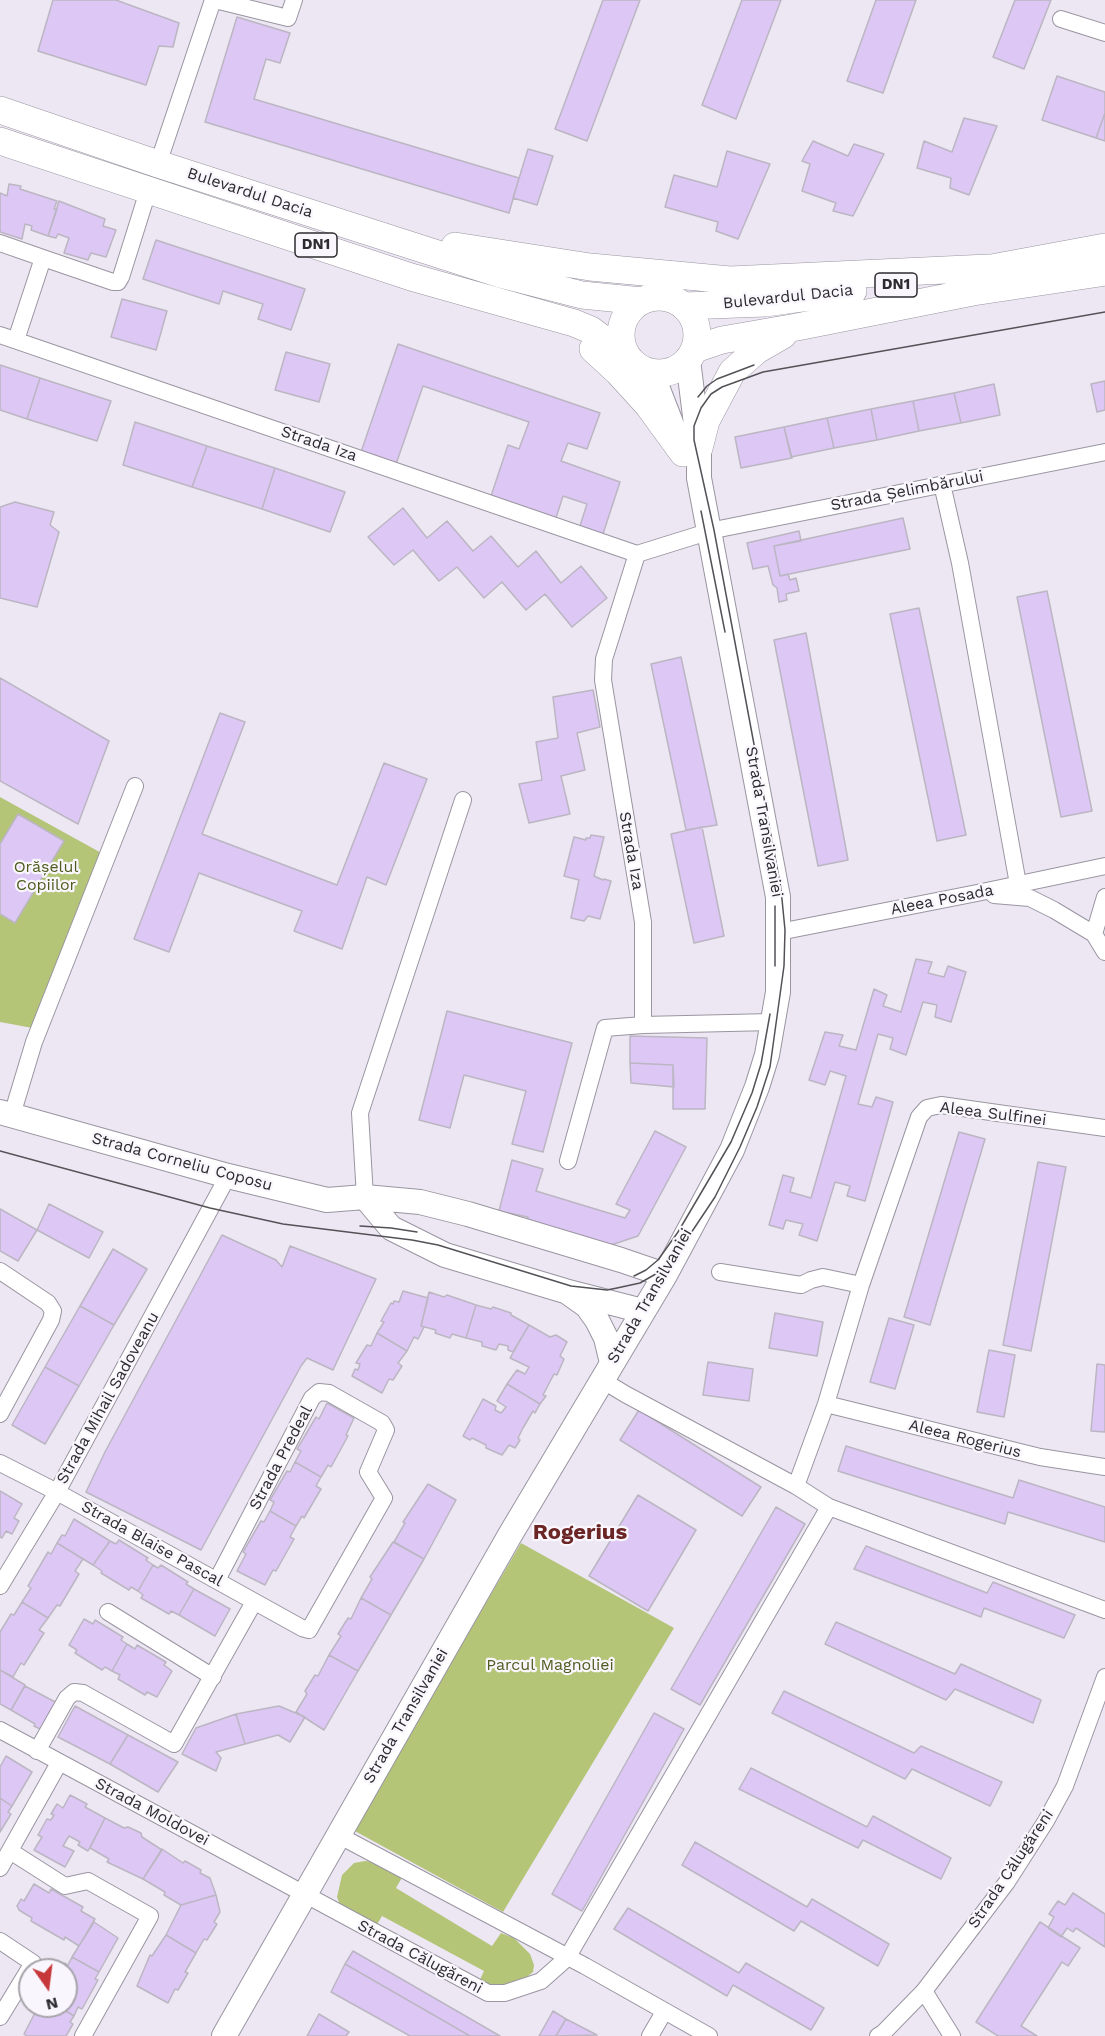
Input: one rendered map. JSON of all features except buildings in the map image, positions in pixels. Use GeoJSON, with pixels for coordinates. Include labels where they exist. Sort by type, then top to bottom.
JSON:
{"type":"FeatureCollection","features":[{"type":"Feature","properties":{"kind":"main road","name":"Bulevardul Dacia"},"geometry":{"type":"LineString","coordinates":[[0,110],[158,164],[500,274],[582,295],[642,301]]}},
{"type":"Feature","properties":{"kind":"main road","name":"Bulevardul Dacia"},"geometry":{"type":"LineString","coordinates":[[0,141],[411,277],[574,323],[591,330],[636,364]]}},
{"type":"Feature","properties":{"kind":"main road","name":"DN1"},"geometry":{"type":"LineString","coordinates":[[391,238],[481,249],[590,267],[730,280],[988,268]]}},
{"type":"Feature","properties":{"kind":"main road","name":"Bulevardul Dacia"},"geometry":{"type":"LineString","coordinates":[[684,306],[765,303],[913,282],[1105,247]]}},
{"type":"Feature","properties":{"kind":"main road","name":"Bulevardul Dacia"},"geometry":{"type":"LineString","coordinates":[[692,355],[722,340],[973,292],[1105,272]]}},
{"type":"Feature","properties":{"kind":"main road"},"geometry":{"type":"LineString","coordinates":[[411,277],[573,334],[602,356],[691,451],[732,372],[757,350],[797,327]]}},
{"type":"Feature","properties":{"kind":"main road","name":"DN1"},"geometry":{"type":"LineString","coordinates":[[642,301],[652,297],[664,297],[684,306]]}},
{"type":"Feature","properties":{"kind":"main road"},"geometry":{"type":"LineString","coordinates":[[636,364],[621,345],[620,332],[624,319],[631,309],[642,301]]}},
{"type":"Feature","properties":{"kind":"main road"},"geometry":{"type":"LineString","coordinates":[[684,306],[692,315],[698,337],[692,355]]}},
{"type":"Feature","properties":{"kind":"main road","name":"DN1"},"geometry":{"type":"LineString","coordinates":[[636,364],[657,374],[680,368],[692,355]]}},
{"type":"Feature","properties":{"kind":"main road","name":"Strada Transilvaniei"},"geometry":{"type":"LineString","coordinates":[[691,451],[692,355]]}},
{"type":"Feature","properties":{"kind":"main road","name":"Strada Transilvaniei"},"geometry":{"type":"LineString","coordinates":[[224,2036],[510,1535],[665,1275],[737,1139],[767,1055],[778,992],[778,897],[773,862],[699,478],[691,451],[652,374],[636,364]]}},
{"type":"Feature","properties":{"kind":"main road","name":"Strada Corneliu Coposu"},"geometry":{"type":"LineString","coordinates":[[6,1113],[228,1176],[327,1200],[365,1197],[420,1202],[468,1214],[665,1275]]}},
{"type":"Feature","properties":{"kind":"main road"},"geometry":{"type":"LineString","coordinates":[[365,1197],[391,1228],[431,1249],[565,1291],[643,1311]]}},
{"type":"Feature","properties":{"kind":"main road"},"geometry":{"type":"LineString","coordinates":[[565,1291],[587,1306],[597,1320],[606,1338],[607,1371]]}},
{"type":"Feature","properties":{"kind":"street"},"geometry":{"type":"LineString","coordinates":[[158,164],[214,0],[288,18],[294,0]]}},
{"type":"Feature","properties":{"kind":"street"},"geometry":{"type":"LineString","coordinates":[[1061,19],[1105,33]]}},
{"type":"Feature","properties":{"kind":"street"},"geometry":{"type":"LineString","coordinates":[[0,243],[112,282],[118,282],[147,191]]}},
{"type":"Feature","properties":{"kind":"street"},"geometry":{"type":"LineString","coordinates":[[8,337],[43,258]]}},
{"type":"Feature","properties":{"kind":"street","name":"Strada Iza"},"geometry":{"type":"LineString","coordinates":[[8,337],[637,554],[604,659],[603,680],[643,922],[643,1025]]}},
{"type":"Feature","properties":{"kind":"street","name":"Strada Șelimbărului"},"geometry":{"type":"LineString","coordinates":[[709,531],[1105,452]]}},
{"type":"Feature","properties":{"kind":"street"},"geometry":{"type":"LineString","coordinates":[[942,484],[960,562],[1018,884]]}},
{"type":"Feature","properties":{"kind":"street"},"geometry":{"type":"LineString","coordinates":[[637,554],[709,531]]}},
{"type":"Feature","properties":{"kind":"street"},"geometry":{"type":"LineString","coordinates":[[6,1113],[135,786]]}},
{"type":"Feature","properties":{"kind":"street"},"geometry":{"type":"LineString","coordinates":[[365,1197],[360,1113],[463,800]]}},
{"type":"Feature","properties":{"kind":"street","name":"Aleea Posada"},"geometry":{"type":"LineString","coordinates":[[779,932],[1105,866]]}},
{"type":"Feature","properties":{"kind":"street"},"geometry":{"type":"LineString","coordinates":[[977,893],[1030,898],[1094,933],[1105,952]]}},
{"type":"Feature","properties":{"kind":"street"},"geometry":{"type":"LineString","coordinates":[[1094,933],[1105,897]]}},
{"type":"Feature","properties":{"kind":"street"},"geometry":{"type":"LineString","coordinates":[[568,1161],[605,1028],[772,1022]]}},
{"type":"Feature","properties":{"kind":"street","name":"Aleea Sulfinei"},"geometry":{"type":"LineString","coordinates":[[796,1486],[826,1404],[861,1285],[919,1117],[927,1108],[941,1105],[1105,1128]]}},
{"type":"Feature","properties":{"kind":"street","name":"Strada Mihail Sadoveanu"},"geometry":{"type":"LineString","coordinates":[[0,1586],[57,1492],[228,1176]]}},
{"type":"Feature","properties":{"kind":"street"},"geometry":{"type":"LineString","coordinates":[[0,1271],[48,1302],[53,1311],[51,1320],[0,1414]]}},
{"type":"Feature","properties":{"kind":"street"},"geometry":{"type":"LineString","coordinates":[[720,1272],[801,1286],[823,1277],[861,1285]]}},
{"type":"Feature","properties":{"kind":"street"},"geometry":{"type":"LineString","coordinates":[[607,1371],[625,1394],[796,1486],[829,1507],[1105,1610]]}},
{"type":"Feature","properties":{"kind":"street","name":"Strada Predeal"},"geometry":{"type":"LineString","coordinates":[[217,1580],[312,1398],[320,1392],[329,1393],[382,1423],[386,1430],[368,1472],[384,1498],[309,1629],[302,1628]]}},
{"type":"Feature","properties":{"kind":"street","name":"Aleea Rogerius"},"geometry":{"type":"LineString","coordinates":[[826,1404],[1040,1457],[1105,1467]]}},
{"type":"Feature","properties":{"kind":"street","name":"Strada Blaise Pascal"},"geometry":{"type":"LineString","coordinates":[[0,1463],[57,1492],[302,1628]]}},
{"type":"Feature","properties":{"kind":"street"},"geometry":{"type":"LineString","coordinates":[[567,1958],[829,1507]]}},
{"type":"Feature","properties":{"kind":"street"},"geometry":{"type":"LineString","coordinates":[[37,1751],[67,1698],[74,1692],[83,1694],[174,1744],[254,1602]]}},
{"type":"Feature","properties":{"kind":"street"},"geometry":{"type":"LineString","coordinates":[[108,1612],[213,1677]]}},
{"type":"Feature","properties":{"kind":"street","name":"Strada Călugăreni"},"geometry":{"type":"LineString","coordinates":[[878,2036],[884,2033],[924,1991],[1007,1882],[1046,1821],[1065,1786],[1105,1677]]}},
{"type":"Feature","properties":{"kind":"street","name":"Strada Moldovei"},"geometry":{"type":"LineString","coordinates":[[0,1730],[59,1764],[226,1850],[304,1895]]}},
{"type":"Feature","properties":{"kind":"street"},"geometry":{"type":"LineString","coordinates":[[0,1868],[59,1764]]}},
{"type":"Feature","properties":{"kind":"street"},"geometry":{"type":"LineString","coordinates":[[338,1835],[585,1966],[709,2036]]}},
{"type":"Feature","properties":{"kind":"street"},"geometry":{"type":"LineString","coordinates":[[10,1851],[65,1886],[88,1881],[150,1916],[83,2036]]}},
{"type":"Feature","properties":{"kind":"street","name":"Strada Călugăreni"},"geometry":{"type":"LineString","coordinates":[[304,1895],[488,1993],[505,1993],[541,1981],[567,1958]]}},
{"type":"Feature","properties":{"kind":"street"},"geometry":{"type":"LineString","coordinates":[[0,1941],[33,1963],[0,2017]]}},
{"type":"Feature","properties":{"kind":"street"},"geometry":{"type":"LineString","coordinates":[[924,1991],[952,2036]]}},
{"type":"Feature","properties":{"kind":"street"},"geometry":{"type":"LineString","coordinates":[[650,2036],[664,2012]]}},
{"type":"Feature","properties":{"kind":"green space","name":"Orășelul Copiilor"},"geometry":{"type":"Polygon","coordinates":[[[0,797],[105,855],[38,1029],[0,1022],[0,797]]]}},
{"type":"Feature","properties":{"kind":"green space","name":"Parcul Magnoliei"},"geometry":{"type":"Polygon","coordinates":[[[521,1543],[674,1628],[503,1912],[353,1830],[521,1543]]]}},
{"type":"Feature","properties":{"kind":"green space"},"geometry":{"type":"Polygon","coordinates":[[[375,1862],[404,1874],[396,1888],[492,1946],[501,1933],[514,1938],[530,1954],[534,1965],[533,1972],[524,1979],[499,1988],[478,1984],[484,1971],[382,1916],[375,1928],[340,1905],[337,1897],[342,1875],[354,1863],[375,1862]]]}},
{"type":"Feature","properties":{"kind":"tram line"},"geometry":{"type":"LineString","coordinates":[[0,1151],[210,1208],[283,1224],[438,1245],[571,1286],[607,1290],[640,1283],[661,1271],[683,1245],[715,1197],[757,1107],[770,1067],[784,966],[785,930],[781,889],[714,530],[694,440],[694,426],[701,408],[711,394],[722,387],[763,372],[1105,312]]}},
{"type":"Feature","properties":{"kind":"tram line"},"geometry":{"type":"LineString","coordinates":[[698,397],[717,379],[754,365]]}},
{"type":"Feature","properties":{"kind":"tram line"},"geometry":{"type":"LineString","coordinates":[[701,511],[725,632]]}},
{"type":"Feature","properties":{"kind":"tram line"},"geometry":{"type":"LineString","coordinates":[[775,906],[775,966]]}},
{"type":"Feature","properties":{"kind":"tram line"},"geometry":{"type":"LineString","coordinates":[[634,1276],[658,1260],[678,1232],[731,1142],[752,1093],[761,1064],[770,1014]]}},
{"type":"Feature","properties":{"kind":"tram line"},"geometry":{"type":"LineString","coordinates":[[360,1226],[417,1232]]}},
{"type":"Feature","properties":{"kind":"district","name":"Rogerius"},"geometry":{"type":"Point","coordinates":[580,1533]}}]}
